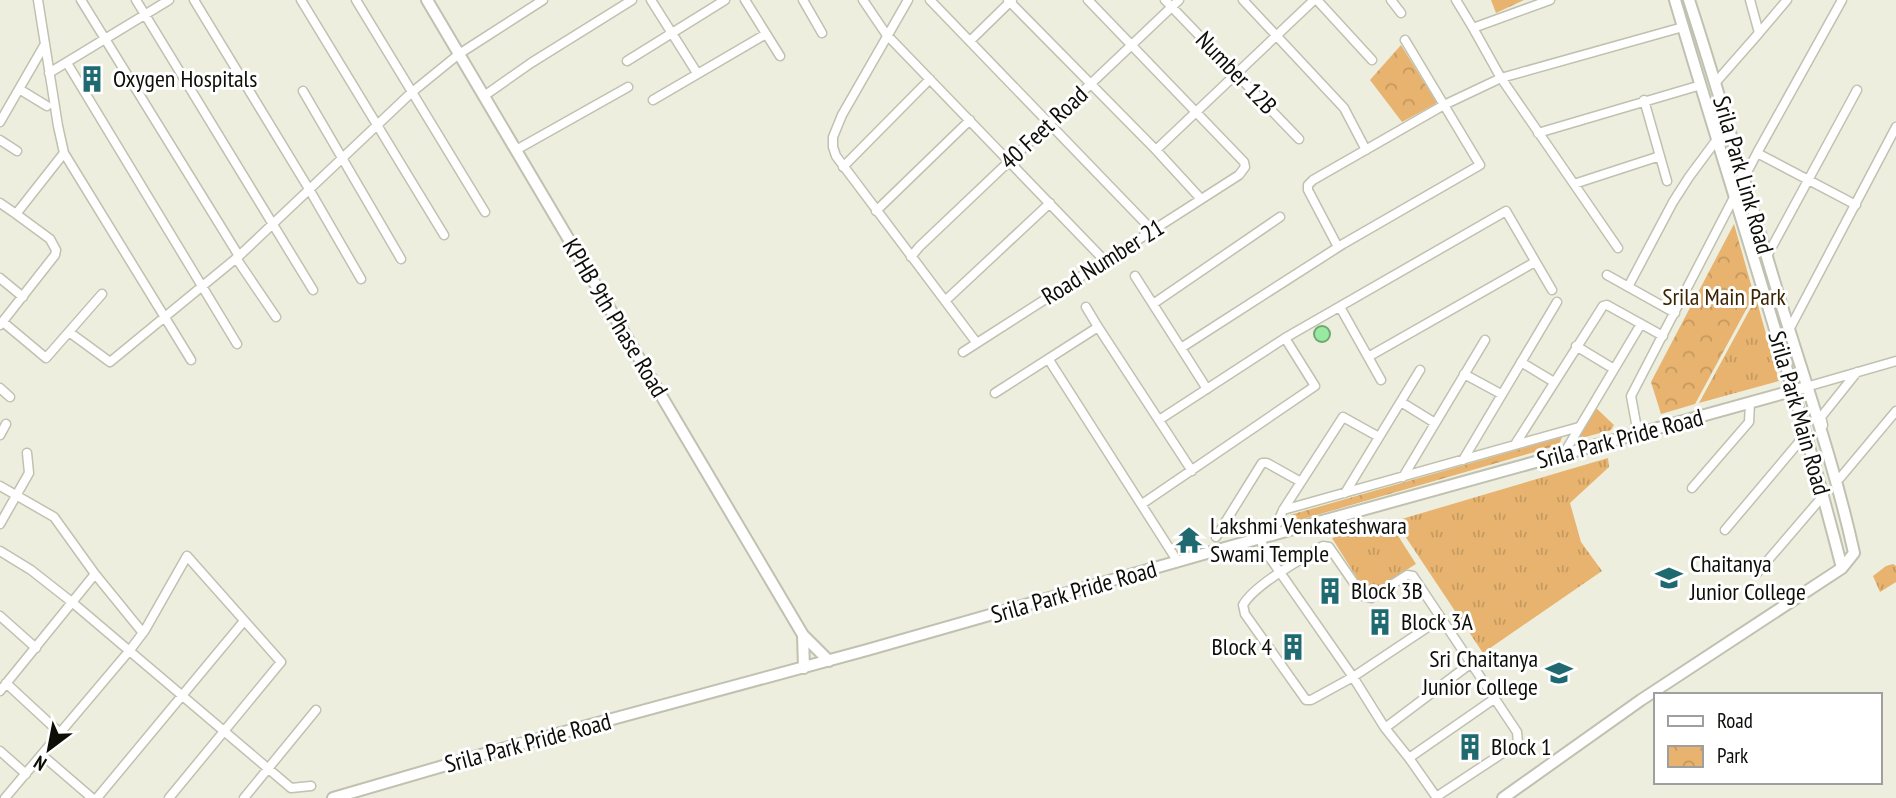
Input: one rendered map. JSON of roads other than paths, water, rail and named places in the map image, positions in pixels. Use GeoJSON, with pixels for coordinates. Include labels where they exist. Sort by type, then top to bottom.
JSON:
{"type":"FeatureCollection","features":[{"type":"Feature","properties":{"kind":"street"},"geometry":{"type":"LineString","coordinates":[[38,0],[64,153],[191,360]]}},
{"type":"Feature","properties":{"kind":"street"},"geometry":{"type":"LineString","coordinates":[[81,0],[275,317]]}},
{"type":"Feature","properties":{"kind":"street"},"geometry":{"type":"LineString","coordinates":[[136,0],[274,222],[313,290]]}},
{"type":"Feature","properties":{"kind":"street"},"geometry":{"type":"LineString","coordinates":[[49,73],[169,0]]}},
{"type":"Feature","properties":{"kind":"street"},"geometry":{"type":"LineString","coordinates":[[194,0],[361,279]]}},
{"type":"Feature","properties":{"kind":"street"},"geometry":{"type":"LineString","coordinates":[[301,0],[444,236]]}},
{"type":"Feature","properties":{"kind":"street"},"geometry":{"type":"LineString","coordinates":[[356,0],[485,212]]}},
{"type":"Feature","properties":{"kind":"street","name":"KPHB 9th Phase Road"},"geometry":{"type":"LineString","coordinates":[[427,0],[803,635],[829,661]]}},
{"type":"Feature","properties":{"kind":"street"},"geometry":{"type":"LineString","coordinates":[[69,332],[110,362],[238,257],[411,93],[459,54],[543,0]]}},
{"type":"Feature","properties":{"kind":"street"},"geometry":{"type":"LineString","coordinates":[[484,96],[531,63],[632,0]]}},
{"type":"Feature","properties":{"kind":"street"},"geometry":{"type":"LineString","coordinates":[[651,0],[697,73]]}},
{"type":"Feature","properties":{"kind":"street"},"geometry":{"type":"LineString","coordinates":[[626,61],[725,0]]}},
{"type":"Feature","properties":{"kind":"street"},"geometry":{"type":"LineString","coordinates":[[745,0],[780,56]]}},
{"type":"Feature","properties":{"kind":"street"},"geometry":{"type":"LineString","coordinates":[[803,0],[822,33]]}},
{"type":"Feature","properties":{"kind":"street"},"geometry":{"type":"LineString","coordinates":[[863,0],[886,34],[1105,261]]}},
{"type":"Feature","properties":{"kind":"street"},"geometry":{"type":"LineString","coordinates":[[908,0],[886,34],[842,115],[833,147],[843,167],[976,342]]}},
{"type":"Feature","properties":{"kind":"street"},"geometry":{"type":"LineString","coordinates":[[930,0],[1153,230]]}},
{"type":"Feature","properties":{"kind":"street"},"geometry":{"type":"LineString","coordinates":[[1088,0],[1196,112]]}},
{"type":"Feature","properties":{"kind":"street","name":"40 Feet Road"},"geometry":{"type":"LineString","coordinates":[[911,257],[1132,45],[1169,4],[1179,0]]}},
{"type":"Feature","properties":{"kind":"street"},"geometry":{"type":"LineString","coordinates":[[1243,0],[1343,108],[1366,150]]}},
{"type":"Feature","properties":{"kind":"street"},"geometry":{"type":"LineString","coordinates":[[1156,150],[1316,0],[1372,60]]}},
{"type":"Feature","properties":{"kind":"street"},"geometry":{"type":"LineString","coordinates":[[1391,0],[1401,13]]}},
{"type":"Feature","properties":{"kind":"street"},"geometry":{"type":"LineString","coordinates":[[1456,0],[1501,78],[1618,247]]}},
{"type":"Feature","properties":{"kind":"street"},"geometry":{"type":"LineString","coordinates":[[1473,28],[1550,0]]}},
{"type":"Feature","properties":{"kind":"street","name":"Srila Park Link Road"},"geometry":{"type":"LineString","coordinates":[[1675,0],[1718,138]]}},
{"type":"Feature","properties":{"kind":"street","name":"Srila Park Link Road"},"geometry":{"type":"LineString","coordinates":[[1689,0],[1716,82],[1854,553],[1842,568]]}},
{"type":"Feature","properties":{"kind":"street"},"geometry":{"type":"LineString","coordinates":[[1750,0],[1759,33]]}},
{"type":"Feature","properties":{"kind":"street"},"geometry":{"type":"LineString","coordinates":[[1716,82],[1787,0]]}},
{"type":"Feature","properties":{"kind":"street"},"geometry":{"type":"LineString","coordinates":[[1639,434],[1631,396],[1839,0]]}},
{"type":"Feature","properties":{"kind":"street"},"geometry":{"type":"LineString","coordinates":[[970,41],[1010,1],[1156,150],[1201,200]]}},
{"type":"Feature","properties":{"kind":"street","name":"Number 12B"},"geometry":{"type":"LineString","coordinates":[[1169,4],[1299,139]]}},
{"type":"Feature","properties":{"kind":"street"},"geometry":{"type":"LineString","coordinates":[[1338,247],[1308,190],[1308,185],[1313,180],[1444,105],[1501,78],[1683,27]]}},
{"type":"Feature","properties":{"kind":"street"},"geometry":{"type":"LineString","coordinates":[[653,100],[766,34]]}},
{"type":"Feature","properties":{"kind":"street"},"geometry":{"type":"LineString","coordinates":[[1181,348],[1338,247],[1480,165],[1405,40]]}},
{"type":"Feature","properties":{"kind":"street"},"geometry":{"type":"LineString","coordinates":[[0,121],[45,44]]}},
{"type":"Feature","properties":{"kind":"street"},"geometry":{"type":"LineString","coordinates":[[67,63],[237,344]]}},
{"type":"Feature","properties":{"kind":"street"},"geometry":{"type":"LineString","coordinates":[[843,167],[930,79]]}},
{"type":"Feature","properties":{"kind":"street"},"geometry":{"type":"LineString","coordinates":[[1538,132],[1701,85]]}},
{"type":"Feature","properties":{"kind":"street"},"geometry":{"type":"LineString","coordinates":[[516,150],[628,87]]}},
{"type":"Feature","properties":{"kind":"street"},"geometry":{"type":"LineString","coordinates":[[19,89],[47,106]]}},
{"type":"Feature","properties":{"kind":"street"},"geometry":{"type":"LineString","coordinates":[[1767,256],[1857,90]]}},
{"type":"Feature","properties":{"kind":"street"},"geometry":{"type":"LineString","coordinates":[[303,91],[401,259]]}},
{"type":"Feature","properties":{"kind":"street"},"geometry":{"type":"LineString","coordinates":[[1644,100],[1667,181]]}},
{"type":"Feature","properties":{"kind":"street","name":"Road Number 21"},"geometry":{"type":"LineString","coordinates":[[963,352],[1244,171],[1244,162],[1196,112]]}},
{"type":"Feature","properties":{"kind":"street"},"geometry":{"type":"LineString","coordinates":[[876,211],[970,120]]}},
{"type":"Feature","properties":{"kind":"street"},"geometry":{"type":"LineString","coordinates":[[1789,330],[1896,127]]}},
{"type":"Feature","properties":{"kind":"street"},"geometry":{"type":"LineString","coordinates":[[1629,287],[1673,202],[1718,138],[1730,133]]}},
{"type":"Feature","properties":{"kind":"street","name":"Srila Park Main Road"},"geometry":{"type":"LineString","coordinates":[[1718,138],[1842,568]]}},
{"type":"Feature","properties":{"kind":"street"},"geometry":{"type":"LineString","coordinates":[[0,140],[17,151]]}},
{"type":"Feature","properties":{"kind":"street"},"geometry":{"type":"LineString","coordinates":[[16,214],[64,153]]}},
{"type":"Feature","properties":{"kind":"street"},"geometry":{"type":"LineString","coordinates":[[1757,153],[1856,205]]}},
{"type":"Feature","properties":{"kind":"street"},"geometry":{"type":"LineString","coordinates":[[1574,184],[1660,156]]}},
{"type":"Feature","properties":{"kind":"street"},"geometry":{"type":"LineString","coordinates":[[0,203],[50,239],[56,250],[55,255],[1,324],[46,358],[102,294]]}},
{"type":"Feature","properties":{"kind":"street"},"geometry":{"type":"LineString","coordinates":[[945,301],[1049,204]]}},
{"type":"Feature","properties":{"kind":"street"},"geometry":{"type":"LineString","coordinates":[[1159,420],[1285,338],[1506,211],[1552,290]]}},
{"type":"Feature","properties":{"kind":"street"},"geometry":{"type":"LineString","coordinates":[[1153,304],[1280,217]]}},
{"type":"Feature","properties":{"kind":"street"},"geometry":{"type":"LineString","coordinates":[[1368,357],[1535,262]]}},
{"type":"Feature","properties":{"kind":"street"},"geometry":{"type":"LineString","coordinates":[[1607,275],[1675,313]]}},
{"type":"Feature","properties":{"kind":"street"},"geometry":{"type":"LineString","coordinates":[[1135,276],[1208,389]]}},
{"type":"Feature","properties":{"kind":"street"},"geometry":{"type":"LineString","coordinates":[[0,278],[23,297]]}},
{"type":"Feature","properties":{"kind":"street"},"geometry":{"type":"LineString","coordinates":[[1463,460],[1557,302]]}},
{"type":"Feature","properties":{"kind":"street"},"geometry":{"type":"LineString","coordinates":[[1516,443],[1603,306],[1607,305],[1663,336]]}},
{"type":"Feature","properties":{"kind":"street"},"geometry":{"type":"LineString","coordinates":[[1086,307],[1192,471]]}},
{"type":"Feature","properties":{"kind":"street"},"geometry":{"type":"LineString","coordinates":[[1339,307],[1381,380]]}},
{"type":"Feature","properties":{"kind":"street"},"geometry":{"type":"LineString","coordinates":[[1563,455],[1641,324]]}},
{"type":"Feature","properties":{"kind":"street"},"geometry":{"type":"LineString","coordinates":[[995,393],[1098,327]]}},
{"type":"Feature","properties":{"kind":"street"},"geometry":{"type":"LineString","coordinates":[[1142,504],[1315,386],[1285,338]]}},
{"type":"Feature","properties":{"kind":"street"},"geometry":{"type":"LineString","coordinates":[[1403,477],[1485,340]]}},
{"type":"Feature","properties":{"kind":"street"},"geometry":{"type":"LineString","coordinates":[[1576,346],[1614,369]]}},
{"type":"Feature","properties":{"kind":"street"},"geometry":{"type":"LineString","coordinates":[[1049,360],[1178,562]]}},
{"type":"Feature","properties":{"kind":"street","name":"Srila Park Pride Road"},"geometry":{"type":"LineString","coordinates":[[333,798],[1896,361]]}},
{"type":"Feature","properties":{"kind":"street"},"geometry":{"type":"LineString","coordinates":[[1521,362],[1554,382]]}},
{"type":"Feature","properties":{"kind":"street"},"geometry":{"type":"LineString","coordinates":[[1345,493],[1420,370]]}},
{"type":"Feature","properties":{"kind":"street"},"geometry":{"type":"LineString","coordinates":[[1857,372],[1821,417],[1840,478],[1896,411]]}},
{"type":"Feature","properties":{"kind":"street"},"geometry":{"type":"LineString","coordinates":[[1464,374],[1501,394]]}},
{"type":"Feature","properties":{"kind":"street"},"geometry":{"type":"LineString","coordinates":[[0,388],[10,397]]}},
{"type":"Feature","properties":{"kind":"street"},"geometry":{"type":"LineString","coordinates":[[1401,402],[1435,423]]}},
{"type":"Feature","properties":{"kind":"street"},"geometry":{"type":"LineString","coordinates":[[1692,488],[1749,422],[1750,403]]}},
{"type":"Feature","properties":{"kind":"street"},"geometry":{"type":"LineString","coordinates":[[1272,536],[1283,510],[1343,417],[1379,437]]}},
{"type":"Feature","properties":{"kind":"street"},"geometry":{"type":"LineString","coordinates":[[0,435],[6,424]]}},
{"type":"Feature","properties":{"kind":"street"},"geometry":{"type":"LineString","coordinates":[[1283,510],[1579,427]]}},
{"type":"Feature","properties":{"kind":"street"},"geometry":{"type":"LineString","coordinates":[[1725,530],[1805,435]]}},
{"type":"Feature","properties":{"kind":"street"},"geometry":{"type":"LineString","coordinates":[[0,524],[29,472],[27,453]]}},
{"type":"Feature","properties":{"kind":"street"},"geometry":{"type":"LineString","coordinates":[[1216,537],[1262,463],[1301,482]]}},
{"type":"Feature","properties":{"kind":"street"},"geometry":{"type":"LineString","coordinates":[[0,486],[54,517],[142,634]]}},
{"type":"Feature","properties":{"kind":"street"},"geometry":{"type":"LineString","coordinates":[[1757,573],[1823,496]]}},
{"type":"Feature","properties":{"kind":"street"},"geometry":{"type":"LineString","coordinates":[[1259,538],[1270,558],[1281,572],[1353,677],[1385,728],[1436,797],[1518,743],[1517,732],[1494,699],[1471,664],[1410,575],[1371,598],[1363,596],[1326,546],[1281,572],[1247,598],[1243,605],[1245,614],[1306,700],[1311,700],[1353,677],[1440,619]]}},
{"type":"Feature","properties":{"kind":"street"},"geometry":{"type":"LineString","coordinates":[[0,551],[31,570],[73,603],[291,788],[311,786]]}},
{"type":"Feature","properties":{"kind":"street"},"geometry":{"type":"LineString","coordinates":[[5,798],[130,650],[187,556],[281,662],[169,798]]}},
{"type":"Feature","properties":{"kind":"street"},"geometry":{"type":"LineString","coordinates":[[1503,798],[1641,700],[1842,568]]}},
{"type":"Feature","properties":{"kind":"street"},"geometry":{"type":"LineString","coordinates":[[0,691],[95,574]]}},
{"type":"Feature","properties":{"kind":"street"},"geometry":{"type":"LineString","coordinates":[[0,616],[36,648]]}},
{"type":"Feature","properties":{"kind":"street"},"geometry":{"type":"LineString","coordinates":[[97,798],[244,621]]}},
{"type":"Feature","properties":{"kind":"street","name":"KPHB 9th Phase Road"},"geometry":{"type":"LineString","coordinates":[[803,635],[804,668]]}},
{"type":"Feature","properties":{"kind":"street"},"geometry":{"type":"LineString","coordinates":[[1385,728],[1471,664]]}},
{"type":"Feature","properties":{"kind":"street"},"geometry":{"type":"LineString","coordinates":[[6,683],[61,733]]}},
{"type":"Feature","properties":{"kind":"street"},"geometry":{"type":"LineString","coordinates":[[1409,758],[1494,699]]}},
{"type":"Feature","properties":{"kind":"street"},"geometry":{"type":"LineString","coordinates":[[244,798],[316,710]]}},
{"type":"Feature","properties":{"kind":"street"},"geometry":{"type":"LineString","coordinates":[[0,751],[26,774]]}},
{"type":"Feature","properties":{"kind":"street"},"geometry":{"type":"LineString","coordinates":[[42,755],[92,798]]}},
{"type":"Feature","properties":{"kind":"place","name":"Oxygen Hospitals"},"geometry":{"type":"Point","coordinates":[92,79]}},
{"type":"Feature","properties":{"kind":"place","name":"Lakshmi Venkateshwara Swami Temple"},"geometry":{"type":"Point","coordinates":[1189,540]}},
{"type":"Feature","properties":{"kind":"place","name":"Chaitanya Junior College"},"geometry":{"type":"Point","coordinates":[1669,578]}},
{"type":"Feature","properties":{"kind":"place","name":"Block 3B"},"geometry":{"type":"Point","coordinates":[1330,591]}},
{"type":"Feature","properties":{"kind":"place","name":"Block 3A"},"geometry":{"type":"Point","coordinates":[1380,622]}},
{"type":"Feature","properties":{"kind":"place","name":"Block 4"},"geometry":{"type":"Point","coordinates":[1293,647]}},
{"type":"Feature","properties":{"kind":"place","name":"Sri Chaitanya Junior College"},"geometry":{"type":"Point","coordinates":[1559,673]}},
{"type":"Feature","properties":{"kind":"place","name":"Block 1"},"geometry":{"type":"Point","coordinates":[1470,747]}},
{"type":"Feature","properties":{"kind":"park label","name":"Srila Main Park"},"geometry":{"type":"Point","coordinates":[1724,297]}}]}
